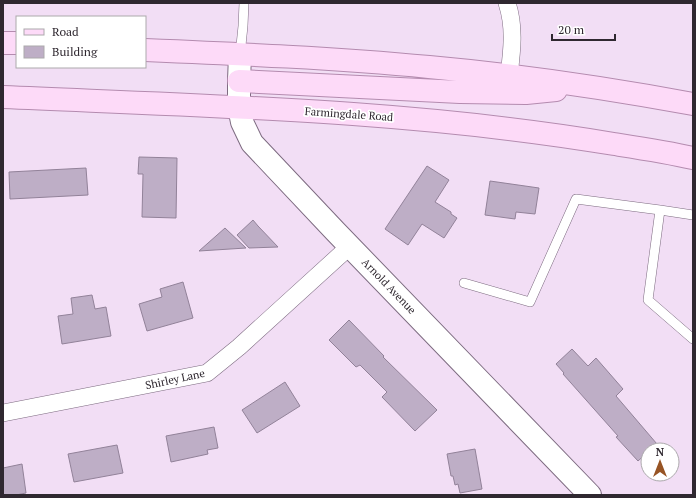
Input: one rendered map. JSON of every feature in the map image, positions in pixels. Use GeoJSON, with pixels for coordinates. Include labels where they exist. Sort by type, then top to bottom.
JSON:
{"type":"FeatureCollection","features":[{"type":"Feature","properties":{"kind":"main road"},"geometry":{"type":"LineString","coordinates":[[3,42],[16,43]]}},
{"type":"Feature","properties":{"kind":"main road"},"geometry":{"type":"LineString","coordinates":[[146,50],[240,54],[394,64],[510,75],[693,104]]}},
{"type":"Feature","properties":{"kind":"main road"},"geometry":{"type":"LineString","coordinates":[[239,81],[518,93],[593,87]]}},
{"type":"Feature","properties":{"kind":"main road","name":"Farmingdale Road"},"geometry":{"type":"LineString","coordinates":[[3,97],[239,107],[392,116],[463,123],[578,138],[693,158]]}},
{"type":"Feature","properties":{"kind":"street"},"geometry":{"type":"LineString","coordinates":[[507,3],[512,28],[510,75]]}},
{"type":"Feature","properties":{"kind":"street","name":"Arnold Avenue"},"geometry":{"type":"LineString","coordinates":[[240,54],[239,107],[242,122],[252,143],[330,226],[590,495]]}},
{"type":"Feature","properties":{"kind":"street","name":"Shirley Lane"},"geometry":{"type":"LineString","coordinates":[[3,413],[208,373],[239,347],[350,246]]}},
{"type":"Feature","properties":{"kind":"lane"},"geometry":{"type":"LineString","coordinates":[[240,54],[244,3]]}},
{"type":"Feature","properties":{"kind":"lane"},"geometry":{"type":"LineString","coordinates":[[464,283],[530,302],[576,199],[693,215]]}},
{"type":"Feature","properties":{"kind":"lane"},"geometry":{"type":"LineString","coordinates":[[660,210],[648,300],[693,338]]}},
{"type":"Feature","properties":{"kind":"building"},"geometry":{"type":"Polygon","coordinates":[[[139,157],[177,158],[176,218],[142,217],[143,174],[138,174],[139,157]]]}},
{"type":"Feature","properties":{"kind":"building"},"geometry":{"type":"Polygon","coordinates":[[[427,166],[449,180],[435,202],[451,212],[451,214],[457,218],[444,238],[422,224],[408,245],[385,229],[427,166]]]}},
{"type":"Feature","properties":{"kind":"building"},"geometry":{"type":"Polygon","coordinates":[[[86,168],[88,195],[10,199],[9,172],[86,168]]]}},
{"type":"Feature","properties":{"kind":"building"},"geometry":{"type":"Polygon","coordinates":[[[490,181],[539,188],[535,214],[516,212],[515,219],[485,215],[490,181]]]}},
{"type":"Feature","properties":{"kind":"building"},"geometry":{"type":"Polygon","coordinates":[[[253,220],[278,247],[249,248],[237,235],[253,220]]]}},
{"type":"Feature","properties":{"kind":"building"},"geometry":{"type":"Polygon","coordinates":[[[225,228],[246,248],[199,251],[225,228]]]}},
{"type":"Feature","properties":{"kind":"building"},"geometry":{"type":"Polygon","coordinates":[[[183,282],[193,318],[147,331],[139,304],[162,297],[160,289],[183,282]]]}},
{"type":"Feature","properties":{"kind":"building"},"geometry":{"type":"Polygon","coordinates":[[[92,295],[95,309],[106,307],[111,336],[62,344],[58,316],[73,314],[71,298],[92,295]]]}},
{"type":"Feature","properties":{"kind":"building"},"geometry":{"type":"Polygon","coordinates":[[[349,320],[384,356],[383,357],[437,410],[415,431],[382,397],[387,392],[360,365],[356,367],[329,340],[349,320]]]}},
{"type":"Feature","properties":{"kind":"building"},"geometry":{"type":"Polygon","coordinates":[[[572,349],[588,366],[596,358],[623,389],[616,396],[655,442],[640,442],[640,459],[638,461],[616,437],[618,436],[563,374],[564,373],[556,364],[572,349]]]}},
{"type":"Feature","properties":{"kind":"building"},"geometry":{"type":"Polygon","coordinates":[[[285,382],[300,406],[257,433],[242,410],[285,382]]]}},
{"type":"Feature","properties":{"kind":"building"},"geometry":{"type":"Polygon","coordinates":[[[214,427],[218,448],[207,450],[208,454],[171,462],[166,436],[214,427]]]}},
{"type":"Feature","properties":{"kind":"building"},"geometry":{"type":"Polygon","coordinates":[[[117,445],[123,473],[74,482],[68,454],[117,445]]]}},
{"type":"Feature","properties":{"kind":"building"},"geometry":{"type":"Polygon","coordinates":[[[475,449],[482,489],[460,493],[458,484],[455,485],[453,476],[451,476],[447,454],[475,449]]]}},
{"type":"Feature","properties":{"kind":"building"},"geometry":{"type":"Polygon","coordinates":[[[22,464],[26,493],[3,495],[3,468],[22,464]]]}}]}
